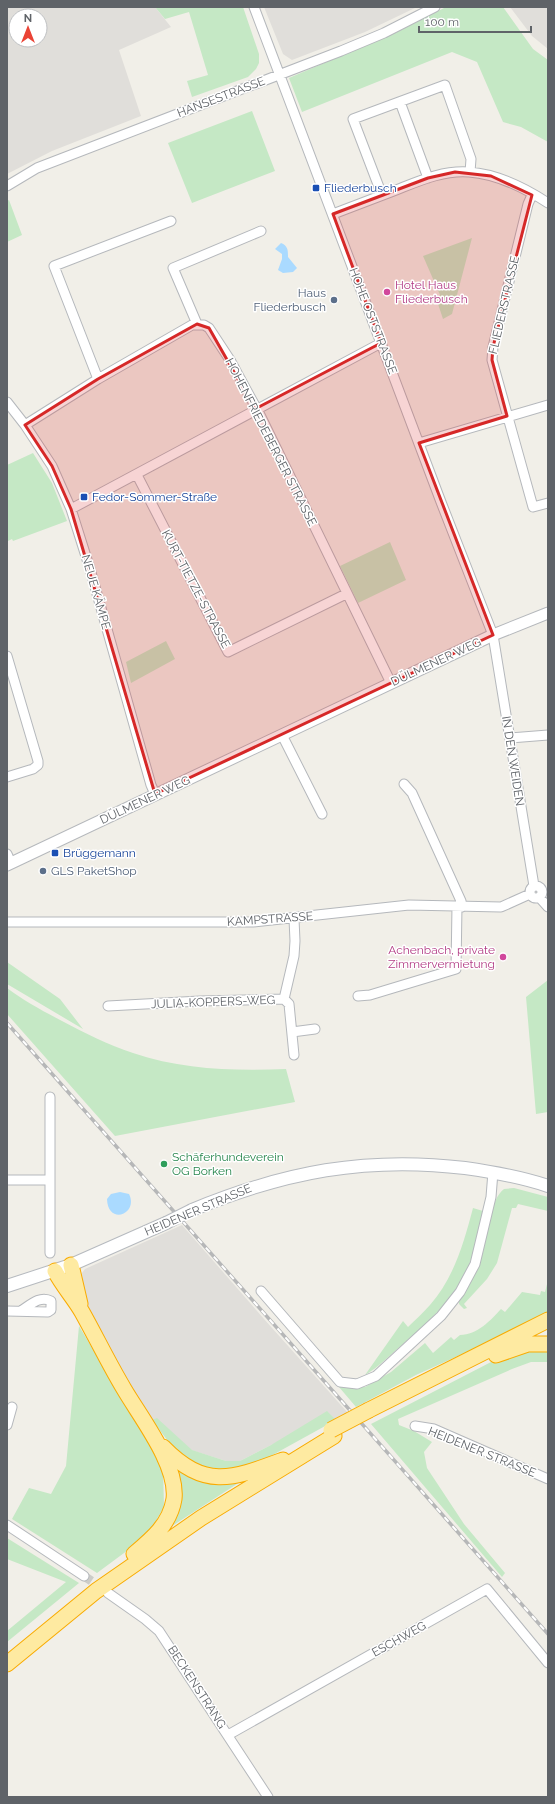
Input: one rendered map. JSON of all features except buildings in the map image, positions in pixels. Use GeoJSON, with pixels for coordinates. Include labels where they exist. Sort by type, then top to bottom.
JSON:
{"type":"FeatureCollection","features":[{"type":"Feature","properties":{"kind":"highway"},"geometry":{"type":"LineString","coordinates":[[71,1265],[82,1311]]}},
{"type":"Feature","properties":{"kind":"highway"},"geometry":{"type":"LineString","coordinates":[[7,1654],[21,1641],[110,1574],[154,1537],[164,1524],[171,1510],[174,1484],[170,1471],[155,1438],[125,1390],[82,1311],[55,1271]]}},
{"type":"Feature","properties":{"kind":"highway"},"geometry":{"type":"LineString","coordinates":[[110,1574],[285,1459],[548,1320]]}},
{"type":"Feature","properties":{"kind":"highway"},"geometry":{"type":"LineString","coordinates":[[371,1413],[548,1328]]}},
{"type":"Feature","properties":{"kind":"highway"},"geometry":{"type":"LineString","coordinates":[[491,1356],[528,1344],[548,1344]]}},
{"type":"Feature","properties":{"kind":"highway"},"geometry":{"type":"LineString","coordinates":[[7,1664],[96,1591],[195,1522],[333,1434]]}},
{"type":"Feature","properties":{"kind":"highway"},"geometry":{"type":"LineString","coordinates":[[155,1438],[173,1457],[187,1468],[214,1477],[243,1474],[285,1459]]}},
{"type":"Feature","properties":{"kind":"main road","name":"HEIDENER STRASSE"},"geometry":{"type":"LineString","coordinates":[[7,1286],[71,1265],[192,1210],[262,1184],[299,1175],[344,1167],[407,1163],[432,1164],[493,1172],[548,1186]]}},
{"type":"Feature","properties":{"kind":"street","name":"HOHE OSTSTRASSE"},"geometry":{"type":"LineString","coordinates":[[254,7],[492,635]]}},
{"type":"Feature","properties":{"kind":"street","name":"HANSESTRASSE"},"geometry":{"type":"LineString","coordinates":[[7,186],[37,168],[280,75],[384,33],[435,7]]}},
{"type":"Feature","properties":{"kind":"street"},"geometry":{"type":"LineString","coordinates":[[382,195],[353,119],[445,85],[471,159],[470,172]]}},
{"type":"Feature","properties":{"kind":"street"},"geometry":{"type":"LineString","coordinates":[[400,102],[428,178]]}},
{"type":"Feature","properties":{"kind":"street"},"geometry":{"type":"LineString","coordinates":[[333,214],[428,178],[455,172],[470,172],[491,176],[511,183],[548,203]]}},
{"type":"Feature","properties":{"kind":"street","name":"FLIEDERSTRASSE"},"geometry":{"type":"LineString","coordinates":[[532,195],[528,204],[493,347],[492,360],[533,507],[548,503]]}},
{"type":"Feature","properties":{"kind":"street"},"geometry":{"type":"LineString","coordinates":[[98,380],[54,266],[171,221]]}},
{"type":"Feature","properties":{"kind":"street"},"geometry":{"type":"LineString","coordinates":[[25,425],[98,380],[192,325],[197,324],[173,268],[261,231]]}},
{"type":"Feature","properties":{"kind":"street","name":"HOHENFRIEDEBERGER STRASSE"},"geometry":{"type":"LineString","coordinates":[[197,324],[204,325],[209,328],[230,360],[285,465],[346,594],[391,683]]}},
{"type":"Feature","properties":{"kind":"street"},"geometry":{"type":"LineString","coordinates":[[71,510],[255,409],[381,343]]}},
{"type":"Feature","properties":{"kind":"street","name":"NEUE KÄMPE"},"geometry":{"type":"LineString","coordinates":[[7,402],[25,425],[52,466],[71,510],[90,568],[151,785],[155,794]]}},
{"type":"Feature","properties":{"kind":"street"},"geometry":{"type":"LineString","coordinates":[[419,443],[548,405]]}},
{"type":"Feature","properties":{"kind":"street","name":"KURT-TIETZE-STRASSE"},"geometry":{"type":"LineString","coordinates":[[137,475],[228,652],[346,594]]}},
{"type":"Feature","properties":{"kind":"street","name":"DÜLMENER WEG"},"geometry":{"type":"LineString","coordinates":[[8,861],[155,794],[492,635],[548,613]]}},
{"type":"Feature","properties":{"kind":"street","name":"IN DEN WEIDEN"},"geometry":{"type":"LineString","coordinates":[[492,635],[538,891]]}},
{"type":"Feature","properties":{"kind":"street"},"geometry":{"type":"LineString","coordinates":[[7,656],[38,765],[33,769],[7,777]]}},
{"type":"Feature","properties":{"kind":"street"},"geometry":{"type":"LineString","coordinates":[[282,734],[322,814]]}},
{"type":"Feature","properties":{"kind":"street"},"geometry":{"type":"LineString","coordinates":[[510,738],[548,735]]}},
{"type":"Feature","properties":{"kind":"street"},"geometry":{"type":"LineString","coordinates":[[358,996],[370,995],[456,969],[459,906],[461,901],[412,793],[404,784]]}},
{"type":"Feature","properties":{"kind":"street"},"geometry":{"type":"LineString","coordinates":[[538,891],[548,907]]}},
{"type":"Feature","properties":{"kind":"street","name":"KAMPSTRASSE"},"geometry":{"type":"LineString","coordinates":[[7,922],[254,922],[294,919],[410,905],[501,907],[538,891]]}},
{"type":"Feature","properties":{"kind":"street","name":"JULIA-KOPPERS-WEG"},"geometry":{"type":"LineString","coordinates":[[108,1006],[200,1001],[284,999],[294,956],[294,919]]}},
{"type":"Feature","properties":{"kind":"street"},"geometry":{"type":"LineString","coordinates":[[284,999],[289,1004],[294,1055]]}},
{"type":"Feature","properties":{"kind":"street"},"geometry":{"type":"LineString","coordinates":[[292,1032],[314,1029]]}},
{"type":"Feature","properties":{"kind":"street"},"geometry":{"type":"LineString","coordinates":[[50,1097],[50,1253]]}},
{"type":"Feature","properties":{"kind":"street"},"geometry":{"type":"LineString","coordinates":[[261,1291],[340,1382],[357,1384],[376,1376],[441,1316],[460,1292],[475,1264],[491,1197],[493,1172]]}},
{"type":"Feature","properties":{"kind":"street"},"geometry":{"type":"LineString","coordinates":[[7,1180],[49,1180]]}},
{"type":"Feature","properties":{"kind":"street"},"geometry":{"type":"LineString","coordinates":[[7,1311],[21,1311]]}},
{"type":"Feature","properties":{"kind":"street"},"geometry":{"type":"LineString","coordinates":[[7,1425],[12,1407]]}},
{"type":"Feature","properties":{"kind":"street","name":"HEIDENER STRASSE"},"geometry":{"type":"LineString","coordinates":[[415,1426],[434,1430],[548,1479]]}},
{"type":"Feature","properties":{"kind":"street"},"geometry":{"type":"LineString","coordinates":[[7,1525],[84,1576]]}},
{"type":"Feature","properties":{"kind":"street","name":"ESCHWEG"},"geometry":{"type":"LineString","coordinates":[[228,1736],[487,1590],[548,1663]]}},
{"type":"Feature","properties":{"kind":"street","name":"BECKENSTRANG"},"geometry":{"type":"LineString","coordinates":[[108,1593],[145,1618],[159,1631],[268,1797]]}},
{"type":"Feature","properties":{"kind":"highlighted area"},"geometry":{"type":"Polygon","coordinates":[[[455,172],[491,176],[532,195],[493,347],[492,360],[507,416],[419,443],[493,635],[155,794],[71,509],[52,466],[25,425],[98,379],[197,324],[209,328],[255,409],[381,343],[333,214],[428,178],[455,172]]]}},
{"type":"Feature","properties":{"kind":"shaded area"},"geometry":{"type":"Polygon","coordinates":[[[7,7],[155,7],[171,27],[119,50],[141,116],[52,151],[7,174],[7,7]]]}},
{"type":"Feature","properties":{"kind":"shaded area"},"geometry":{"type":"Polygon","coordinates":[[[264,7],[417,7],[365,32],[292,60],[283,54],[264,7]]]}},
{"type":"Feature","properties":{"kind":"shaded area"},"geometry":{"type":"Polygon","coordinates":[[[510,7],[548,7],[548,49],[532,36],[510,7]]]}},
{"type":"Feature","properties":{"kind":"shaded area"},"geometry":{"type":"Polygon","coordinates":[[[182,1225],[348,1413],[336,1420],[271,1445],[240,1461],[226,1461],[191,1450],[168,1429],[152,1420],[113,1358],[84,1301],[82,1273],[85,1269],[182,1225]]]}},
{"type":"Feature","properties":{"kind":"green space"},"geometry":{"type":"Polygon","coordinates":[[[155,7],[243,7],[259,54],[259,63],[256,69],[248,77],[192,97],[187,81],[208,75],[189,12],[165,19],[155,7]]]}},
{"type":"Feature","properties":{"kind":"green space"},"geometry":{"type":"Polygon","coordinates":[[[446,7],[503,7],[533,49],[548,60],[548,142],[521,127],[503,122],[477,62],[452,52],[302,112],[289,78],[397,32],[446,7]]]}},
{"type":"Feature","properties":{"kind":"green space"},"geometry":{"type":"Polygon","coordinates":[[[252,111],[275,171],[192,203],[168,143],[252,111]]]}},
{"type":"Feature","properties":{"kind":"green space"},"geometry":{"type":"Polygon","coordinates":[[[9,200],[22,235],[7,242],[7,201],[9,200]]]}},
{"type":"Feature","properties":{"kind":"green space"},"geometry":{"type":"Polygon","coordinates":[[[472,238],[452,314],[443,319],[437,301],[440,295],[423,256],[472,238]]]}},
{"type":"Feature","properties":{"kind":"green space"},"geometry":{"type":"Polygon","coordinates":[[[33,453],[52,483],[67,521],[13,541],[12,539],[8,541],[7,465],[33,453]]]}},
{"type":"Feature","properties":{"kind":"green space"},"geometry":{"type":"Polygon","coordinates":[[[390,542],[406,580],[358,603],[340,566],[390,542]]]}},
{"type":"Feature","properties":{"kind":"green space"},"geometry":{"type":"Polygon","coordinates":[[[166,641],[175,659],[131,683],[126,662],[166,641]]]}},
{"type":"Feature","properties":{"kind":"green space"},"geometry":{"type":"Polygon","coordinates":[[[7,962],[60,999],[83,1029],[7,984],[7,962]]]}},
{"type":"Feature","properties":{"kind":"green space"},"geometry":{"type":"Polygon","coordinates":[[[548,980],[548,1112],[536,1114],[526,997],[548,980]]]}},
{"type":"Feature","properties":{"kind":"green space"},"geometry":{"type":"Polygon","coordinates":[[[7,988],[34,1006],[106,1043],[152,1059],[209,1068],[248,1070],[286,1069],[295,1102],[115,1136],[7,1014],[7,988]]]}},
{"type":"Feature","properties":{"kind":"green space"},"geometry":{"type":"Polygon","coordinates":[[[514,1188],[548,1197],[548,1211],[518,1204],[516,1208],[512,1208],[497,1263],[487,1279],[464,1304],[467,1308],[464,1309],[459,1304],[459,1299],[481,1258],[490,1218],[496,1201],[499,1194],[504,1189],[514,1188]]]}},
{"type":"Feature","properties":{"kind":"green space"},"geometry":{"type":"Polygon","coordinates":[[[473,1208],[483,1211],[481,1224],[469,1265],[457,1288],[432,1318],[380,1364],[365,1375],[403,1321],[408,1327],[427,1308],[446,1283],[466,1234],[473,1208]]]}},
{"type":"Feature","properties":{"kind":"green space"},"geometry":{"type":"Polygon","coordinates":[[[548,1280],[548,1315],[416,1375],[356,1407],[339,1387],[365,1387],[391,1372],[425,1343],[433,1353],[451,1337],[454,1340],[460,1335],[478,1330],[501,1309],[505,1312],[522,1292],[540,1295],[541,1291],[545,1292],[548,1280]]]}},
{"type":"Feature","properties":{"kind":"green space"},"geometry":{"type":"Polygon","coordinates":[[[79,1326],[163,1467],[164,1507],[147,1536],[97,1573],[12,1519],[29,1488],[51,1494],[66,1466],[79,1326]]]}},
{"type":"Feature","properties":{"kind":"green space"},"geometry":{"type":"Polygon","coordinates":[[[530,1350],[548,1350],[548,1362],[531,1362],[512,1369],[398,1419],[399,1425],[414,1431],[432,1442],[424,1452],[427,1468],[464,1524],[505,1573],[502,1577],[371,1424],[493,1361],[530,1350]]]}},
{"type":"Feature","properties":{"kind":"green space"},"geometry":{"type":"Polygon","coordinates":[[[327,1411],[336,1420],[251,1467],[217,1472],[180,1457],[152,1420],[157,1418],[192,1450],[226,1461],[240,1461],[271,1445],[327,1411]]]}},
{"type":"Feature","properties":{"kind":"green space"},"geometry":{"type":"Polygon","coordinates":[[[172,1465],[239,1479],[240,1482],[169,1528],[172,1465]]]}},
{"type":"Feature","properties":{"kind":"green space"},"geometry":{"type":"Polygon","coordinates":[[[7,1538],[79,1583],[7,1642],[7,1631],[66,1582],[7,1559],[7,1538]]]}},
{"type":"Feature","properties":{"kind":"water"},"geometry":{"type":"Polygon","coordinates":[[[281,243],[288,250],[288,257],[297,268],[293,272],[283,273],[278,270],[282,259],[282,254],[275,249],[281,243]]]}},
{"type":"Feature","properties":{"kind":"water"},"geometry":{"type":"Polygon","coordinates":[[[120,1192],[129,1194],[131,1201],[130,1207],[127,1211],[117,1215],[112,1212],[107,1199],[111,1194],[120,1192]]]}},
{"type":"Feature","properties":{"kind":"tunnel"},"geometry":{"type":"LineString","coordinates":[[84,1576],[103,1589]]}},
{"type":"Feature","properties":{"kind":"railway"},"geometry":{"type":"LineString","coordinates":[[7,1023],[548,1634]]}},
{"type":"Feature","properties":{"kind":"place","name":"Fliederbusch"},"geometry":{"type":"Point","coordinates":[316,188]}},
{"type":"Feature","properties":{"kind":"place","name":"Hotel Haus Fliederbusch"},"geometry":{"type":"Point","coordinates":[387,292]}},
{"type":"Feature","properties":{"kind":"place","name":"Haus Fliederbusch"},"geometry":{"type":"Point","coordinates":[334,300]}},
{"type":"Feature","properties":{"kind":"place","name":"Fedor-Sommer-Straße"},"geometry":{"type":"Point","coordinates":[84,497]}},
{"type":"Feature","properties":{"kind":"place","name":"Brüggemann"},"geometry":{"type":"Point","coordinates":[55,853]}},
{"type":"Feature","properties":{"kind":"place","name":"GLS PaketShop"},"geometry":{"type":"Point","coordinates":[43,871]}},
{"type":"Feature","properties":{"kind":"place","name":"Achenbach, private Zimmervermietung"},"geometry":{"type":"Point","coordinates":[503,957]}},
{"type":"Feature","properties":{"kind":"place","name":"Schäferhundeverein OG Borken"},"geometry":{"type":"Point","coordinates":[164,1164]}}]}
